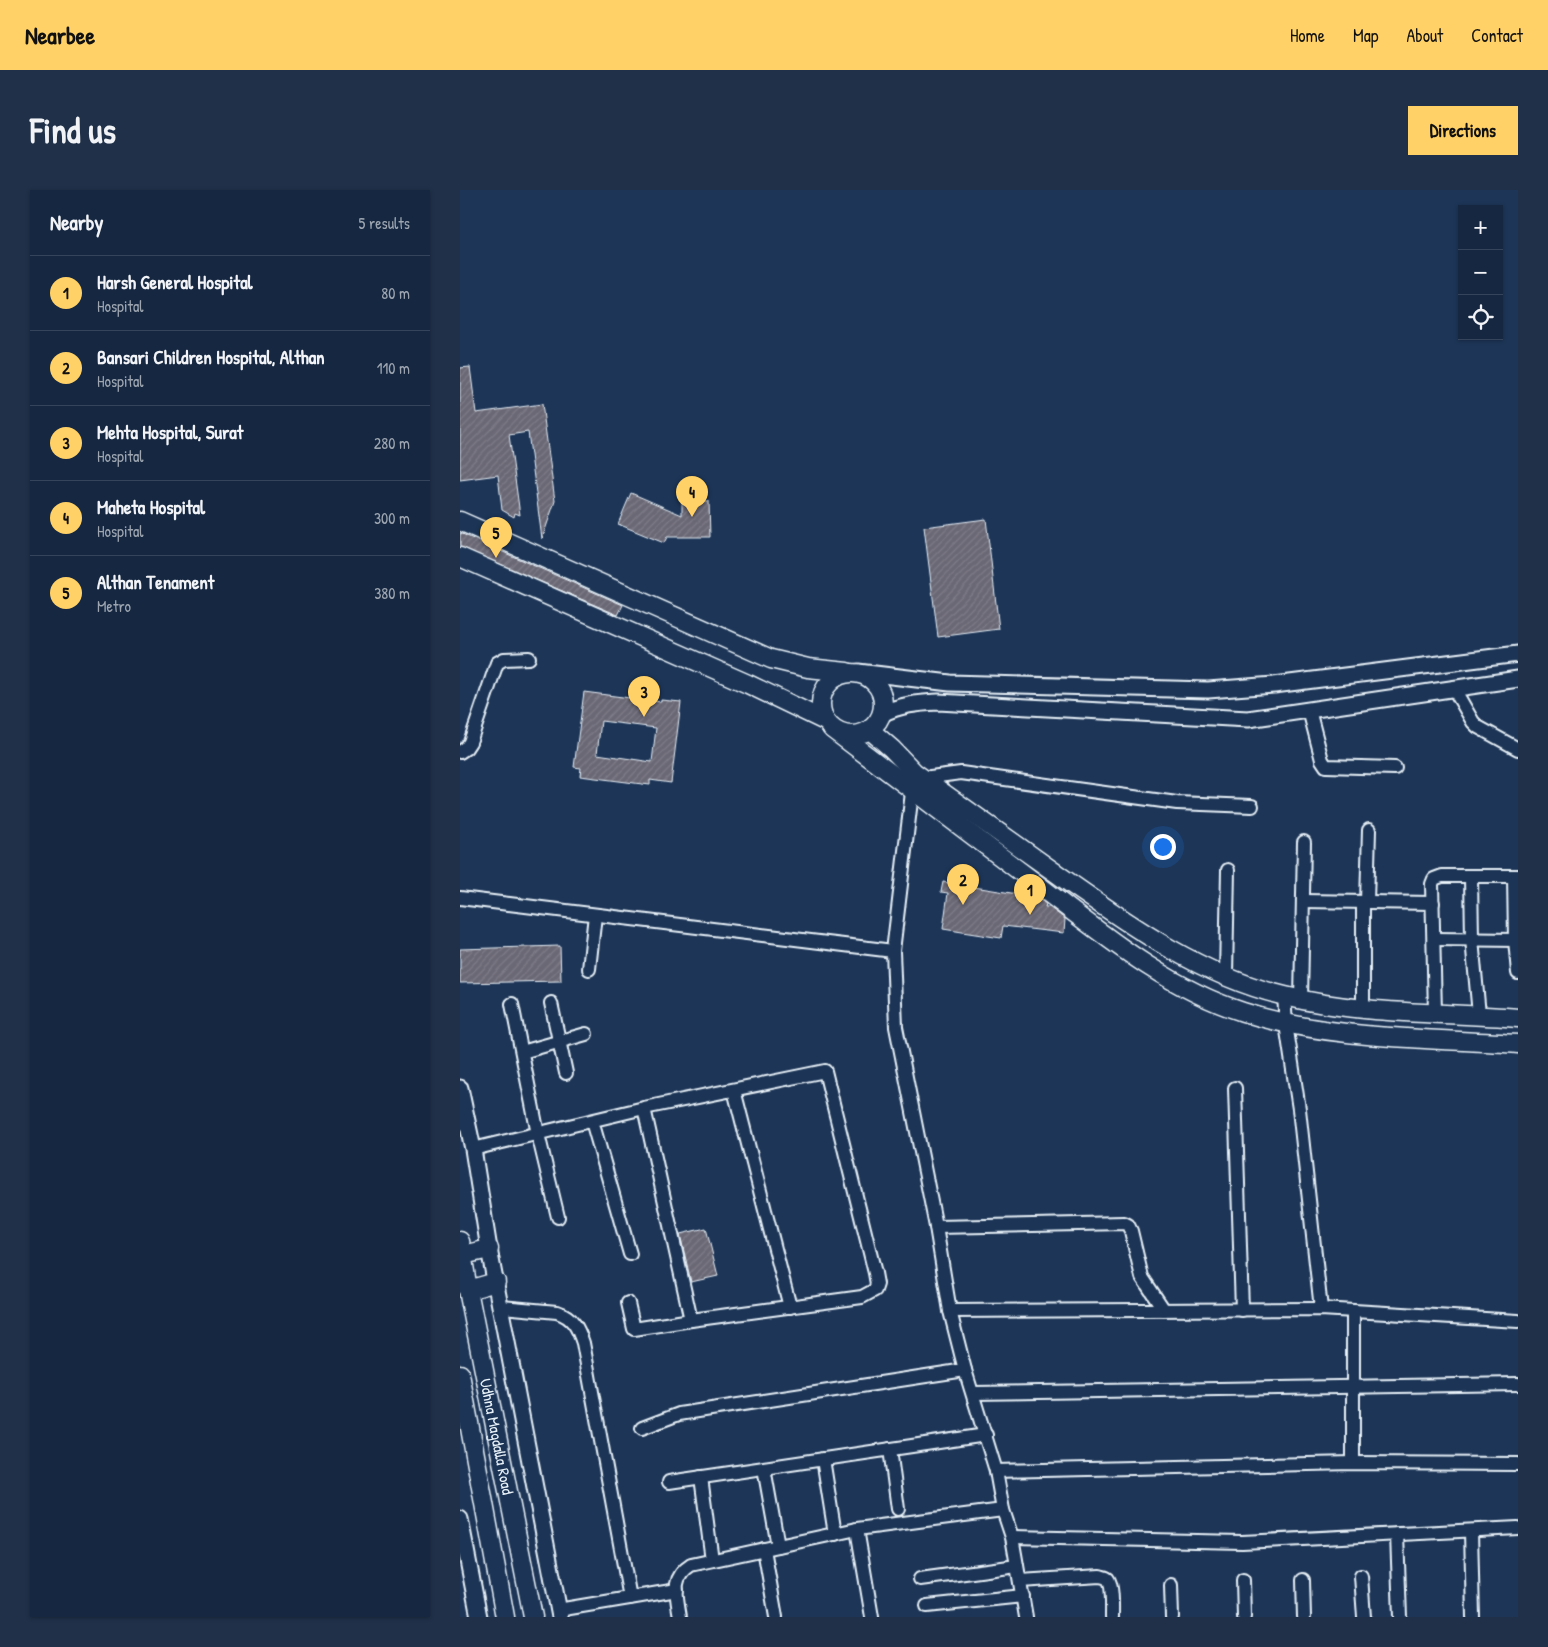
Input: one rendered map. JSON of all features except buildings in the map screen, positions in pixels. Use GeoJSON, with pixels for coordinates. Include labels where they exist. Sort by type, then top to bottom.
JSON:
{"type":"FeatureCollection","features":[{"type":"Feature","properties":{"kind":"main road"},"geometry":{"type":"LineString","coordinates":[[460,521],[771,659],[808,668],[853,672],[868,676],[882,693],[882,714],[870,730],[861,734],[851,735],[841,733],[829,725],[822,712],[820,702],[822,692],[828,682],[837,676],[853,672]]}},
{"type":"Feature","properties":{"kind":"main road"},"geometry":{"type":"LineString","coordinates":[[460,557],[748,684],[829,725],[916,780],[1145,934],[1188,958],[1226,976],[1250,986],[1292,998],[1364,1009],[1518,1018]]}},
{"type":"Feature","properties":{"kind":"main road"},"geometry":{"type":"LineString","coordinates":[[870,730],[892,749],[916,780],[1132,956],[1187,987],[1223,1004],[1286,1024],[1363,1034],[1518,1044]]}},
{"type":"Feature","properties":{"kind":"main road"},"geometry":{"type":"LineString","coordinates":[[461,1248],[489,1249]]}},
{"type":"Feature","properties":{"kind":"main road","name":"Udhna Magdalla Road"},"geometry":{"type":"LineString","coordinates":[[461,1248],[533,1617]]}},
{"type":"Feature","properties":{"kind":"main road"},"geometry":{"type":"LineString","coordinates":[[468,1290],[496,1282]]}},
{"type":"Feature","properties":{"kind":"main road","name":"Udhna Magdalla Road"},"geometry":{"type":"LineString","coordinates":[[460,1374],[505,1617]]}},
{"type":"Feature","properties":{"kind":"street"},"geometry":{"type":"LineString","coordinates":[[853,672],[950,683],[1208,690],[1274,685],[1518,654]]}},
{"type":"Feature","properties":{"kind":"street"},"geometry":{"type":"LineString","coordinates":[[460,752],[470,742],[497,663],[504,659],[529,658]]}},
{"type":"Feature","properties":{"kind":"street"},"geometry":{"type":"LineString","coordinates":[[882,714],[906,705],[938,702],[1248,719],[1518,679]]}},
{"type":"Feature","properties":{"kind":"street"},"geometry":{"type":"LineString","coordinates":[[1454,689],[1473,722],[1478,727],[1518,749]]}},
{"type":"Feature","properties":{"kind":"street"},"geometry":{"type":"LineString","coordinates":[[1308,710],[1322,760],[1326,766],[1395,768]]}},
{"type":"Feature","properties":{"kind":"street"},"geometry":{"type":"LineString","coordinates":[[1026,1617],[1012,1537],[996,1471],[965,1370],[950,1311],[936,1227],[896,1027],[893,951],[916,780],[961,773],[1177,803],[1252,806]]}},
{"type":"Feature","properties":{"kind":"street"},"geometry":{"type":"LineString","coordinates":[[1364,1009],[1365,902],[1369,830]]}},
{"type":"Feature","properties":{"kind":"street"},"geometry":{"type":"LineString","coordinates":[[1304,842],[1303,901],[1292,998],[1286,1024],[1299,1109],[1321,1309]]}},
{"type":"Feature","properties":{"kind":"street"},"geometry":{"type":"LineString","coordinates":[[1226,976],[1228,870]]}},
{"type":"Feature","properties":{"kind":"street"},"geometry":{"type":"LineString","coordinates":[[1435,1013],[1432,884],[1438,876],[1516,876],[1518,973]]}},
{"type":"Feature","properties":{"kind":"street"},"geometry":{"type":"LineString","coordinates":[[1471,876],[1472,940],[1479,1015]]}},
{"type":"Feature","properties":{"kind":"street"},"geometry":{"type":"LineString","coordinates":[[460,898],[893,951]]}},
{"type":"Feature","properties":{"kind":"street"},"geometry":{"type":"LineString","coordinates":[[1303,901],[1433,903]]}},
{"type":"Feature","properties":{"kind":"street"},"geometry":{"type":"LineString","coordinates":[[589,969],[595,915]]}},
{"type":"Feature","properties":{"kind":"street"},"geometry":{"type":"LineString","coordinates":[[1434,939],[1516,940]]}},
{"type":"Feature","properties":{"kind":"street"},"geometry":{"type":"LineString","coordinates":[[552,1003],[566,1073]]}},
{"type":"Feature","properties":{"kind":"street"},"geometry":{"type":"LineString","coordinates":[[512,1004],[538,1134],[558,1217]]}},
{"type":"Feature","properties":{"kind":"street"},"geometry":{"type":"LineString","coordinates":[[522,1052],[586,1034]]}},
{"type":"Feature","properties":{"kind":"street"},"geometry":{"type":"LineString","coordinates":[[473,1149],[644,1108],[826,1071],[877,1284],[875,1290],[862,1297],[691,1320],[634,1330],[628,1303]]}},
{"type":"Feature","properties":{"kind":"street"},"geometry":{"type":"LineString","coordinates":[[460,1088],[559,1613],[677,1590]]}},
{"type":"Feature","properties":{"kind":"street"},"geometry":{"type":"LineString","coordinates":[[1235,1088],[1242,1310]]}},
{"type":"Feature","properties":{"kind":"street"},"geometry":{"type":"LineString","coordinates":[[734,1090],[790,1307]]}},
{"type":"Feature","properties":{"kind":"street"},"geometry":{"type":"LineString","coordinates":[[644,1108],[691,1320]]}},
{"type":"Feature","properties":{"kind":"street"},"geometry":{"type":"LineString","coordinates":[[592,1121],[630,1254]]}},
{"type":"Feature","properties":{"kind":"street"},"geometry":{"type":"LineString","coordinates":[[936,1227],[1124,1223],[1130,1231],[1142,1277],[1164,1310]]}},
{"type":"Feature","properties":{"kind":"street"},"geometry":{"type":"LineString","coordinates":[[501,1307],[565,1314],[573,1321],[579,1331],[583,1343],[630,1598]]}},
{"type":"Feature","properties":{"kind":"street"},"geometry":{"type":"LineString","coordinates":[[950,1311],[1321,1309],[1518,1321]]}},
{"type":"Feature","properties":{"kind":"street"},"geometry":{"type":"LineString","coordinates":[[1354,1312],[1354,1463]]}},
{"type":"Feature","properties":{"kind":"street"},"geometry":{"type":"LineString","coordinates":[[642,1428],[679,1414],[965,1370]]}},
{"type":"Feature","properties":{"kind":"street"},"geometry":{"type":"LineString","coordinates":[[973,1393],[1518,1384]]}},
{"type":"Feature","properties":{"kind":"street"},"geometry":{"type":"LineString","coordinates":[[669,1482],[986,1434]]}},
{"type":"Feature","properties":{"kind":"street"},"geometry":{"type":"LineString","coordinates":[[890,1449],[898,1509]]}},
{"type":"Feature","properties":{"kind":"street"},"geometry":{"type":"LineString","coordinates":[[822,1459],[835,1534]]}},
{"type":"Feature","properties":{"kind":"street"},"geometry":{"type":"LineString","coordinates":[[996,1471],[1354,1463],[1518,1464]]}},
{"type":"Feature","properties":{"kind":"street"},"geometry":{"type":"LineString","coordinates":[[764,1468],[778,1546]]}},
{"type":"Feature","properties":{"kind":"street"},"geometry":{"type":"LineString","coordinates":[[701,1477],[712,1560]]}},
{"type":"Feature","properties":{"kind":"street"},"geometry":{"type":"LineString","coordinates":[[680,1617],[677,1590],[678,1576],[691,1564],[857,1529],[1004,1510]]}},
{"type":"Feature","properties":{"kind":"street"},"geometry":{"type":"LineString","coordinates":[[460,1519],[479,1617]]}},
{"type":"Feature","properties":{"kind":"street"},"geometry":{"type":"LineString","coordinates":[[1012,1537],[1242,1542],[1518,1528]]}},
{"type":"Feature","properties":{"kind":"street"},"geometry":{"type":"LineString","coordinates":[[857,1529],[872,1617]]}},
{"type":"Feature","properties":{"kind":"street"},"geometry":{"type":"LineString","coordinates":[[1470,1531],[1473,1617]]}},
{"type":"Feature","properties":{"kind":"street"},"geometry":{"type":"LineString","coordinates":[[1397,1534],[1400,1617]]}},
{"type":"Feature","properties":{"kind":"street"},"geometry":{"type":"LineString","coordinates":[[764,1549],[776,1617]]}},
{"type":"Feature","properties":{"kind":"street"},"geometry":{"type":"LineString","coordinates":[[920,1579],[1017,1566]]}},
{"type":"Feature","properties":{"kind":"street"},"geometry":{"type":"LineString","coordinates":[[1361,1576],[1364,1617]]}},
{"type":"Feature","properties":{"kind":"street"},"geometry":{"type":"LineString","coordinates":[[1020,1581],[1106,1577],[1111,1586],[1112,1617]]}},
{"type":"Feature","properties":{"kind":"street"},"geometry":{"type":"LineString","coordinates":[[1243,1580],[1244,1617]]}},
{"type":"Feature","properties":{"kind":"street"},"geometry":{"type":"LineString","coordinates":[[1303,1580],[1304,1617]]}},
{"type":"Feature","properties":{"kind":"street"},"geometry":{"type":"LineString","coordinates":[[1171,1584],[1172,1617]]}},
{"type":"Feature","properties":{"kind":"street"},"geometry":{"type":"LineString","coordinates":[[927,1606],[1023,1596]]}},
{"type":"Feature","properties":{"kind":"place","name":"Maheta Hospital"},"geometry":{"type":"Point","coordinates":[692,517]}},
{"type":"Feature","properties":{"kind":"place","name":"Althan Tenament"},"geometry":{"type":"Point","coordinates":[496,558]}},
{"type":"Feature","properties":{"kind":"place","name":"Mehta Hospital, Surat"},"geometry":{"type":"Point","coordinates":[644,717]}},
{"type":"Feature","properties":{"kind":"place","name":"Bansari Children Hospital, Althan"},"geometry":{"type":"Point","coordinates":[963,905]}},
{"type":"Feature","properties":{"kind":"place","name":"Harsh General Hospital"},"geometry":{"type":"Point","coordinates":[1030,915]}}]}
